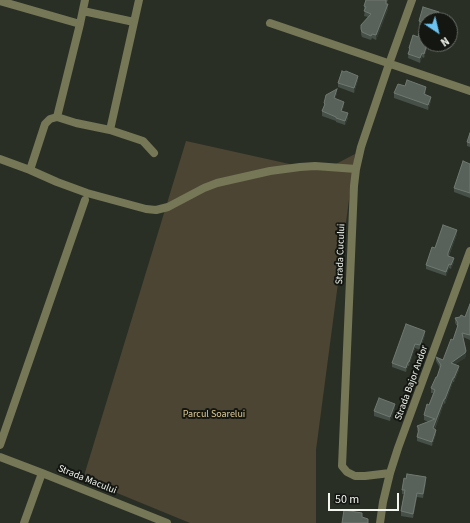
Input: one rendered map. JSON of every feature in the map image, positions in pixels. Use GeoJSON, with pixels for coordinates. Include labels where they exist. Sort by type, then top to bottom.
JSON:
{"type":"FeatureCollection","features":[{"type":"Feature","properties":{"kind":"street"},"geometry":{"type":"LineString","coordinates":[[57,117],[85,0]]}},
{"type":"Feature","properties":{"kind":"street"},"geometry":{"type":"LineString","coordinates":[[110,130],[139,0]]}},
{"type":"Feature","properties":{"kind":"street","name":"Strada Cucului"},"geometry":{"type":"LineString","coordinates":[[390,473],[355,476],[342,466],[353,194],[356,169],[361,147],[412,0]]}},
{"type":"Feature","properties":{"kind":"street"},"geometry":{"type":"LineString","coordinates":[[0,1],[80,24]]}},
{"type":"Feature","properties":{"kind":"street"},"geometry":{"type":"LineString","coordinates":[[83,11],[134,22]]}},
{"type":"Feature","properties":{"kind":"street"},"geometry":{"type":"LineString","coordinates":[[270,23],[470,91]]}},
{"type":"Feature","properties":{"kind":"street"},"geometry":{"type":"LineString","coordinates":[[30,170],[45,124],[50,119],[57,117],[76,123],[110,130],[143,141],[154,153]]}},
{"type":"Feature","properties":{"kind":"street"},"geometry":{"type":"LineString","coordinates":[[0,159],[88,193],[146,209],[156,210],[168,207],[204,188],[217,183],[270,171],[315,166],[356,169]]}},
{"type":"Feature","properties":{"kind":"street"},"geometry":{"type":"LineString","coordinates":[[0,445],[86,200]]}},
{"type":"Feature","properties":{"kind":"street","name":"Strada Bajor Andor"},"geometry":{"type":"LineString","coordinates":[[380,523],[390,473],[470,251]]}},
{"type":"Feature","properties":{"kind":"street","name":"Strada Macului"},"geometry":{"type":"LineString","coordinates":[[0,457],[167,523]]}},
{"type":"Feature","properties":{"kind":"street"},"geometry":{"type":"LineString","coordinates":[[24,523],[42,473]]}},
{"type":"Feature","properties":{"kind":"green space","name":"Parcul Soarelui"},"geometry":{"type":"Polygon","coordinates":[[[186,141],[303,167],[332,166],[355,154],[316,450],[316,523],[190,523],[83,479],[186,141]]]}},
{"type":"Feature","properties":{"kind":"building"},"geometry":{"type":"Polygon","coordinates":[[[366,0],[386,0],[386,4],[388,4],[376,35],[372,34],[371,36],[362,32],[361,29],[361,25],[371,14],[364,11],[366,7],[364,6],[366,0]]]}},
{"type":"Feature","properties":{"kind":"building"},"geometry":{"type":"Polygon","coordinates":[[[423,7],[439,12],[422,12],[423,7]]]}},
{"type":"Feature","properties":{"kind":"building"},"geometry":{"type":"Polygon","coordinates":[[[413,35],[418,37],[418,52],[425,52],[424,54],[422,53],[420,58],[408,54],[413,35]]]}},
{"type":"Feature","properties":{"kind":"building"},"geometry":{"type":"Polygon","coordinates":[[[342,71],[358,76],[354,88],[338,83],[342,71]]]}},
{"type":"Feature","properties":{"kind":"building"},"geometry":{"type":"Polygon","coordinates":[[[407,80],[426,87],[424,94],[431,97],[428,105],[394,93],[398,84],[405,86],[407,80]]]}},
{"type":"Feature","properties":{"kind":"building"},"geometry":{"type":"Polygon","coordinates":[[[337,89],[334,98],[344,102],[341,111],[348,113],[345,121],[322,111],[325,104],[326,95],[337,89]]]}},
{"type":"Feature","properties":{"kind":"building"},"geometry":{"type":"Polygon","coordinates":[[[470,133],[470,143],[467,142],[470,133]]]}},
{"type":"Feature","properties":{"kind":"building"},"geometry":{"type":"Polygon","coordinates":[[[463,161],[470,164],[470,193],[454,188],[463,161]]]}},
{"type":"Feature","properties":{"kind":"building"},"geometry":{"type":"Polygon","coordinates":[[[443,225],[457,230],[448,253],[448,256],[454,258],[451,265],[449,264],[446,272],[426,265],[432,247],[435,248],[443,225]]]}},
{"type":"Feature","properties":{"kind":"building"},"geometry":{"type":"Polygon","coordinates":[[[470,304],[470,335],[462,333],[466,351],[451,363],[459,366],[433,428],[436,430],[432,442],[417,437],[419,429],[417,426],[435,419],[424,415],[427,404],[429,405],[435,390],[431,388],[441,365],[436,357],[443,360],[451,339],[453,340],[458,325],[455,318],[460,317],[461,315],[465,317],[470,304]]]}},
{"type":"Feature","properties":{"kind":"building"},"geometry":{"type":"Polygon","coordinates":[[[406,324],[425,331],[420,345],[415,344],[406,368],[392,363],[406,324]]]}},
{"type":"Feature","properties":{"kind":"building"},"geometry":{"type":"Polygon","coordinates":[[[379,398],[395,404],[390,417],[374,411],[379,398]]]}},
{"type":"Feature","properties":{"kind":"building"},"geometry":{"type":"Polygon","coordinates":[[[407,474],[426,477],[423,494],[417,493],[413,514],[401,511],[405,490],[402,490],[404,478],[406,479],[407,474]]]}},
{"type":"Feature","properties":{"kind":"building"},"geometry":{"type":"Polygon","coordinates":[[[344,510],[362,513],[362,517],[368,519],[368,523],[342,523],[344,510]]]}}]}
